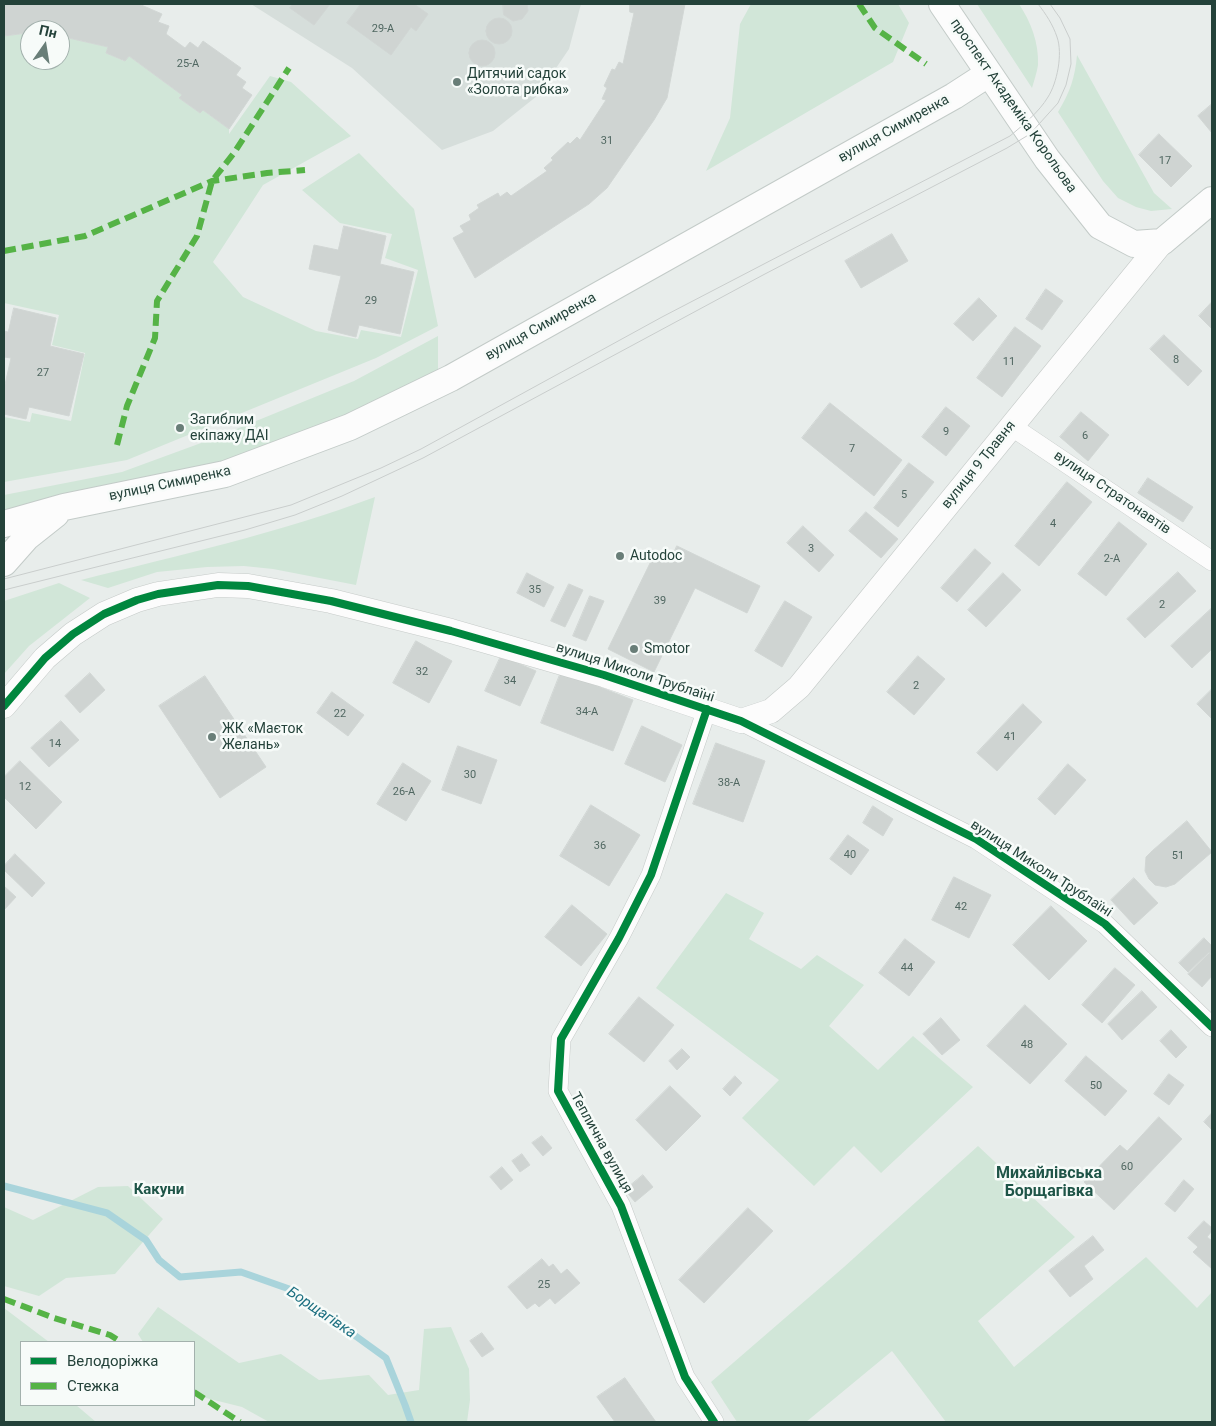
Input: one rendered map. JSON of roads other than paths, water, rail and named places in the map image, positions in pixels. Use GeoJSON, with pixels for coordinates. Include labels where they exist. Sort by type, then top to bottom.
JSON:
{"type":"FeatureCollection","features":[{"type":"Feature","properties":{"kind":"main road","name":"проспект Академіка Корольова"},"geometry":{"type":"LineString","coordinates":[[942,4],[1046,159],[1100,226],[1134,244],[1162,242]]}},
{"type":"Feature","properties":{"kind":"main road","name":"вулиця Симиренка"},"geometry":{"type":"LineString","coordinates":[[4,524],[64,507],[225,474],[350,427],[451,378],[954,96],[988,74]]}},
{"type":"Feature","properties":{"kind":"main road","name":"вулиця 9 Травня"},"geometry":{"type":"LineString","coordinates":[[1162,242],[1212,200]]}},
{"type":"Feature","properties":{"kind":"main road","name":"вулиця Симиренка"},"geometry":{"type":"LineString","coordinates":[[4,563],[27,537],[64,507]]}},
{"type":"Feature","properties":{"kind":"street","name":"вулиця 9 Травня"},"geometry":{"type":"LineString","coordinates":[[742,721],[771,711],[799,687],[1162,242]]}},
{"type":"Feature","properties":{"kind":"street","name":"вулиця Стратонавтів"},"geometry":{"type":"LineString","coordinates":[[1011,426],[1212,561]]}},
{"type":"Feature","properties":{"kind":"street","name":"вулиця Миколи Трублаїні"},"geometry":{"type":"LineString","coordinates":[[4,706],[45,658],[73,634],[104,614],[137,600],[158,594],[218,585],[248,586],[331,601],[442,628],[604,674],[742,721],[976,839],[1105,924],[1212,1027]]}},
{"type":"Feature","properties":{"kind":"street","name":"Теплична вулиця"},"geometry":{"type":"LineString","coordinates":[[706,709],[651,875],[619,938],[561,1039],[558,1092],[621,1206],[685,1377],[714,1422]]}},
{"type":"Feature","properties":{"kind":"waterway","name":"Борщагівка"},"geometry":{"type":"LineString","coordinates":[[4,1186],[107,1213],[146,1240],[159,1260],[180,1277],[241,1272],[292,1290],[386,1358],[411,1422]]}},
{"type":"Feature","properties":{"kind":"tram line"},"geometry":{"type":"LineString","coordinates":[[4,579],[291,505],[381,468],[421,449],[662,317],[1010,136],[1044,103],[1051,91],[1056,76],[1059,44],[1049,20],[1038,4]]}},
{"type":"Feature","properties":{"kind":"tram line"},"geometry":{"type":"LineString","coordinates":[[4,590],[245,530],[295,515],[342,496],[423,458],[763,275],[1007,148],[1030,134],[1058,103],[1066,85],[1071,64],[1070,39],[1060,18],[1050,4]]}},
{"type":"Feature","properties":{"kind":"place","name":"Дитячий садок «Золота рибка»"},"geometry":{"type":"Point","coordinates":[457,82]}},
{"type":"Feature","properties":{"kind":"place","name":"Загиблим екіпажу ДАІ"},"geometry":{"type":"Point","coordinates":[180,428]}},
{"type":"Feature","properties":{"kind":"place","name":"Autodoc"},"geometry":{"type":"Point","coordinates":[620,556]}},
{"type":"Feature","properties":{"kind":"place","name":"Smotor"},"geometry":{"type":"Point","coordinates":[634,649]}},
{"type":"Feature","properties":{"kind":"place","name":"ЖК «Маєток Желань»"},"geometry":{"type":"Point","coordinates":[212,737]}},
{"type":"Feature","properties":{"kind":"district","name":"Михайлівська Борщагівка"},"geometry":{"type":"Point","coordinates":[1049,1183]}},
{"type":"Feature","properties":{"kind":"district","name":"Какуни"},"geometry":{"type":"Point","coordinates":[159,1190]}}]}
